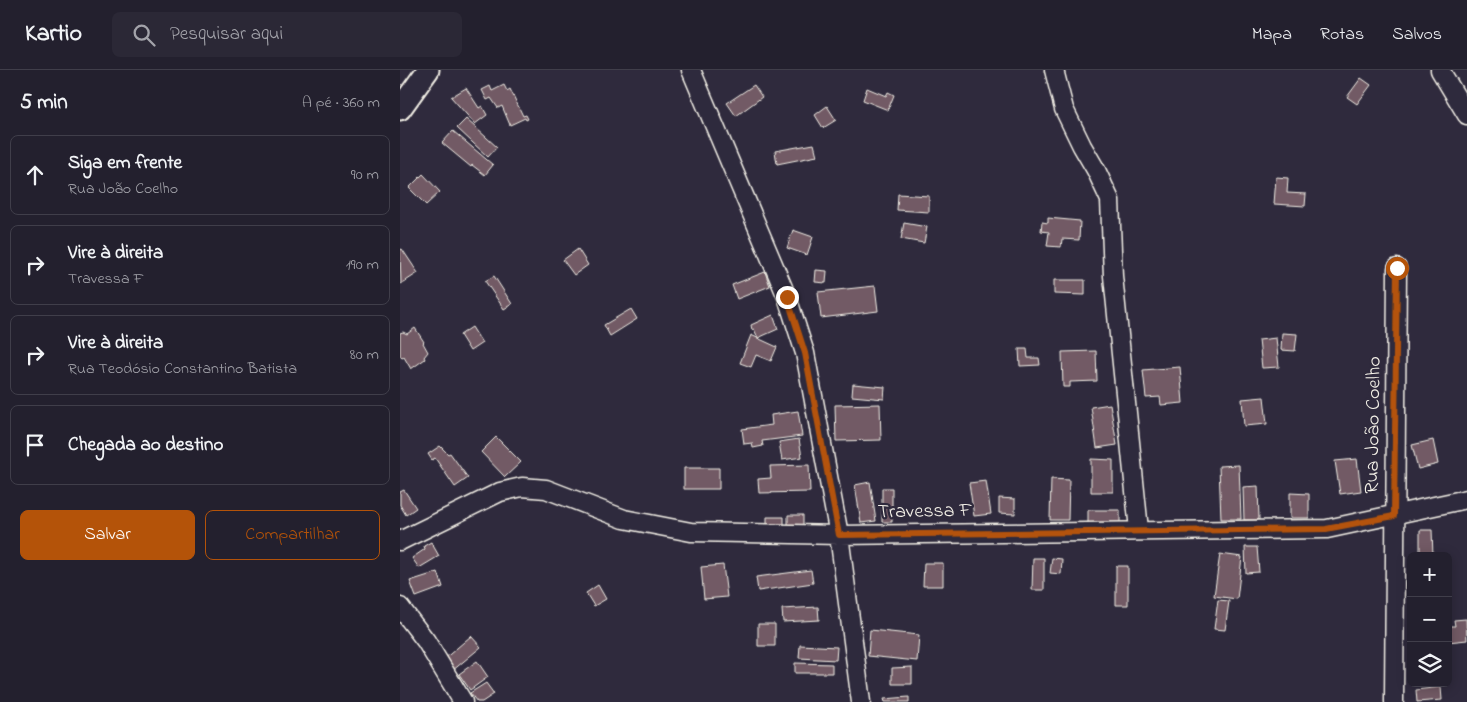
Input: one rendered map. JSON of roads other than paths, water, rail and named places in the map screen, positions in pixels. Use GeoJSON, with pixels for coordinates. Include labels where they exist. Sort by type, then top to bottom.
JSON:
{"type":"FeatureCollection","features":[{"type":"Feature","properties":{"kind":"street"},"geometry":{"type":"LineString","coordinates":[[400,109],[428,70]]}},
{"type":"Feature","properties":{"kind":"street"},"geometry":{"type":"LineString","coordinates":[[690,70],[787,297],[805,353],[839,535],[861,702]]}},
{"type":"Feature","properties":{"kind":"street"},"geometry":{"type":"LineString","coordinates":[[1054,70],[1064,110],[1110,200],[1113,276],[1139,530]]}},
{"type":"Feature","properties":{"kind":"street"},"geometry":{"type":"LineString","coordinates":[[1440,70],[1467,115]]}},
{"type":"Feature","properties":{"kind":"street","name":"Rua João Coelho"},"geometry":{"type":"LineString","coordinates":[[1394,702],[1397,268]]}},
{"type":"Feature","properties":{"kind":"street","name":"Travessa F"},"geometry":{"type":"LineString","coordinates":[[400,540],[500,492],[522,487],[546,489],[624,519],[691,532],[839,535],[1326,529],[1394,516],[1467,498]]}},
{"type":"Feature","properties":{"kind":"street"},"geometry":{"type":"LineString","coordinates":[[400,607],[426,642],[463,702]]}}]}
